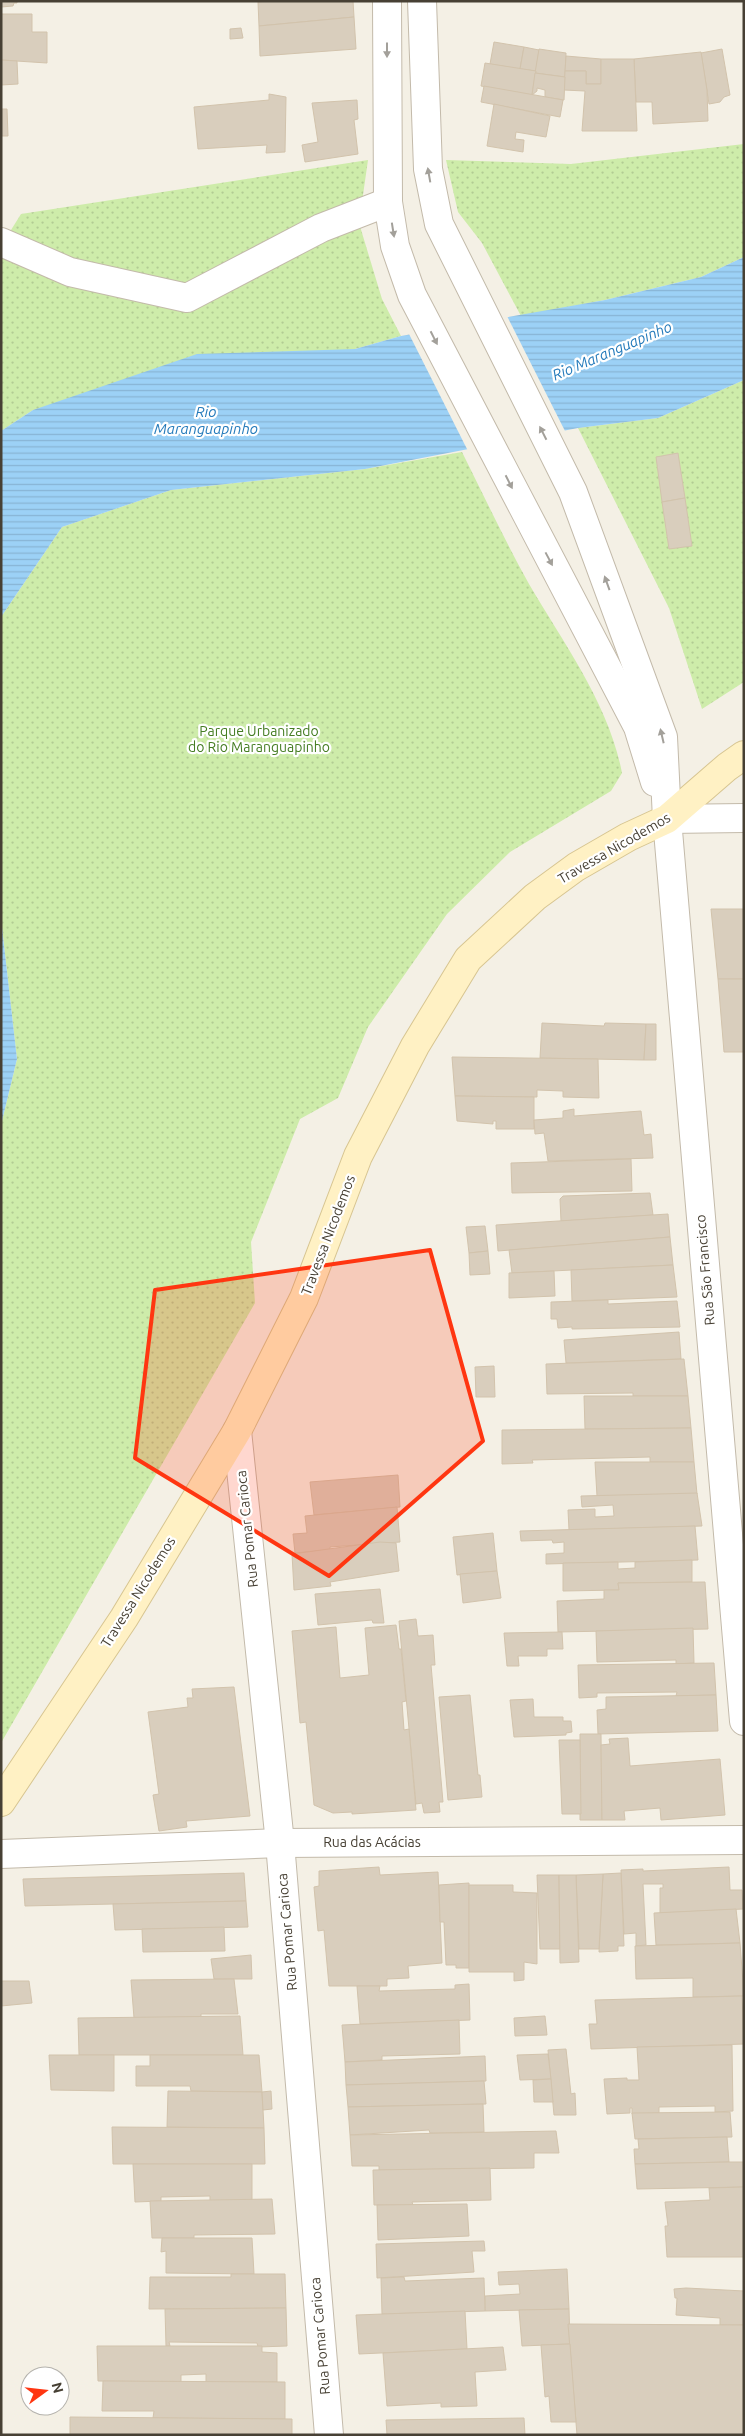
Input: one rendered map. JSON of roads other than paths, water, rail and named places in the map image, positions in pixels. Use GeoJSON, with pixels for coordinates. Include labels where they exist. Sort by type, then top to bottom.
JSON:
{"type":"FeatureCollection","features":[{"type":"Feature","properties":{"kind":"main road","name":"Travessa Nicodemos"},"geometry":{"type":"LineString","coordinates":[[1,1802],[124,1618],[237,1431],[304,1298],[358,1156],[415,1046],[468,959],[535,897],[576,867],[628,837],[667,819],[727,767],[744,755]]}},
{"type":"Feature","properties":{"kind":"street"},"geometry":{"type":"LineString","coordinates":[[387,1],[388,202],[395,246],[412,295],[638,727],[667,819]]}},
{"type":"Feature","properties":{"kind":"street"},"geometry":{"type":"LineString","coordinates":[[422,1],[428,169],[439,224],[460,270],[573,492],[663,737],[667,819]]}},
{"type":"Feature","properties":{"kind":"street"},"geometry":{"type":"LineString","coordinates":[[1,242],[70,272],[187,298],[321,228],[388,202]]}},
{"type":"Feature","properties":{"kind":"street"},"geometry":{"type":"LineString","coordinates":[[667,819],[744,818]]}},
{"type":"Feature","properties":{"kind":"street","name":"Rua São Francisco"},"geometry":{"type":"LineString","coordinates":[[667,819],[744,1721]]}},
{"type":"Feature","properties":{"kind":"street","name":"Rua Pomar Carioca"},"geometry":{"type":"LineString","coordinates":[[237,1431],[280,1843],[329,2435]]}},
{"type":"Feature","properties":{"kind":"street","name":"Rua das Acácias"},"geometry":{"type":"LineString","coordinates":[[1,1854],[280,1843],[744,1840]]}},
{"type":"Feature","properties":{"kind":"water","name":"Rio Maranguapinho"},"geometry":{"type":"Polygon","coordinates":[[[744,257],[744,380],[658,418],[578,428],[365,469],[171,490],[62,527],[1,617],[1,431],[33,410],[197,354],[355,349],[401,336],[605,300],[701,277],[744,257]]]}},
{"type":"Feature","properties":{"kind":"water"},"geometry":{"type":"Polygon","coordinates":[[[1,919],[17,1059],[1,1125],[1,919]]]}},
{"type":"Feature","properties":{"kind":"park label","name":"Parque Urbanizado do Rio Maranguapinho"},"geometry":{"type":"Point","coordinates":[259,740]}}]}
